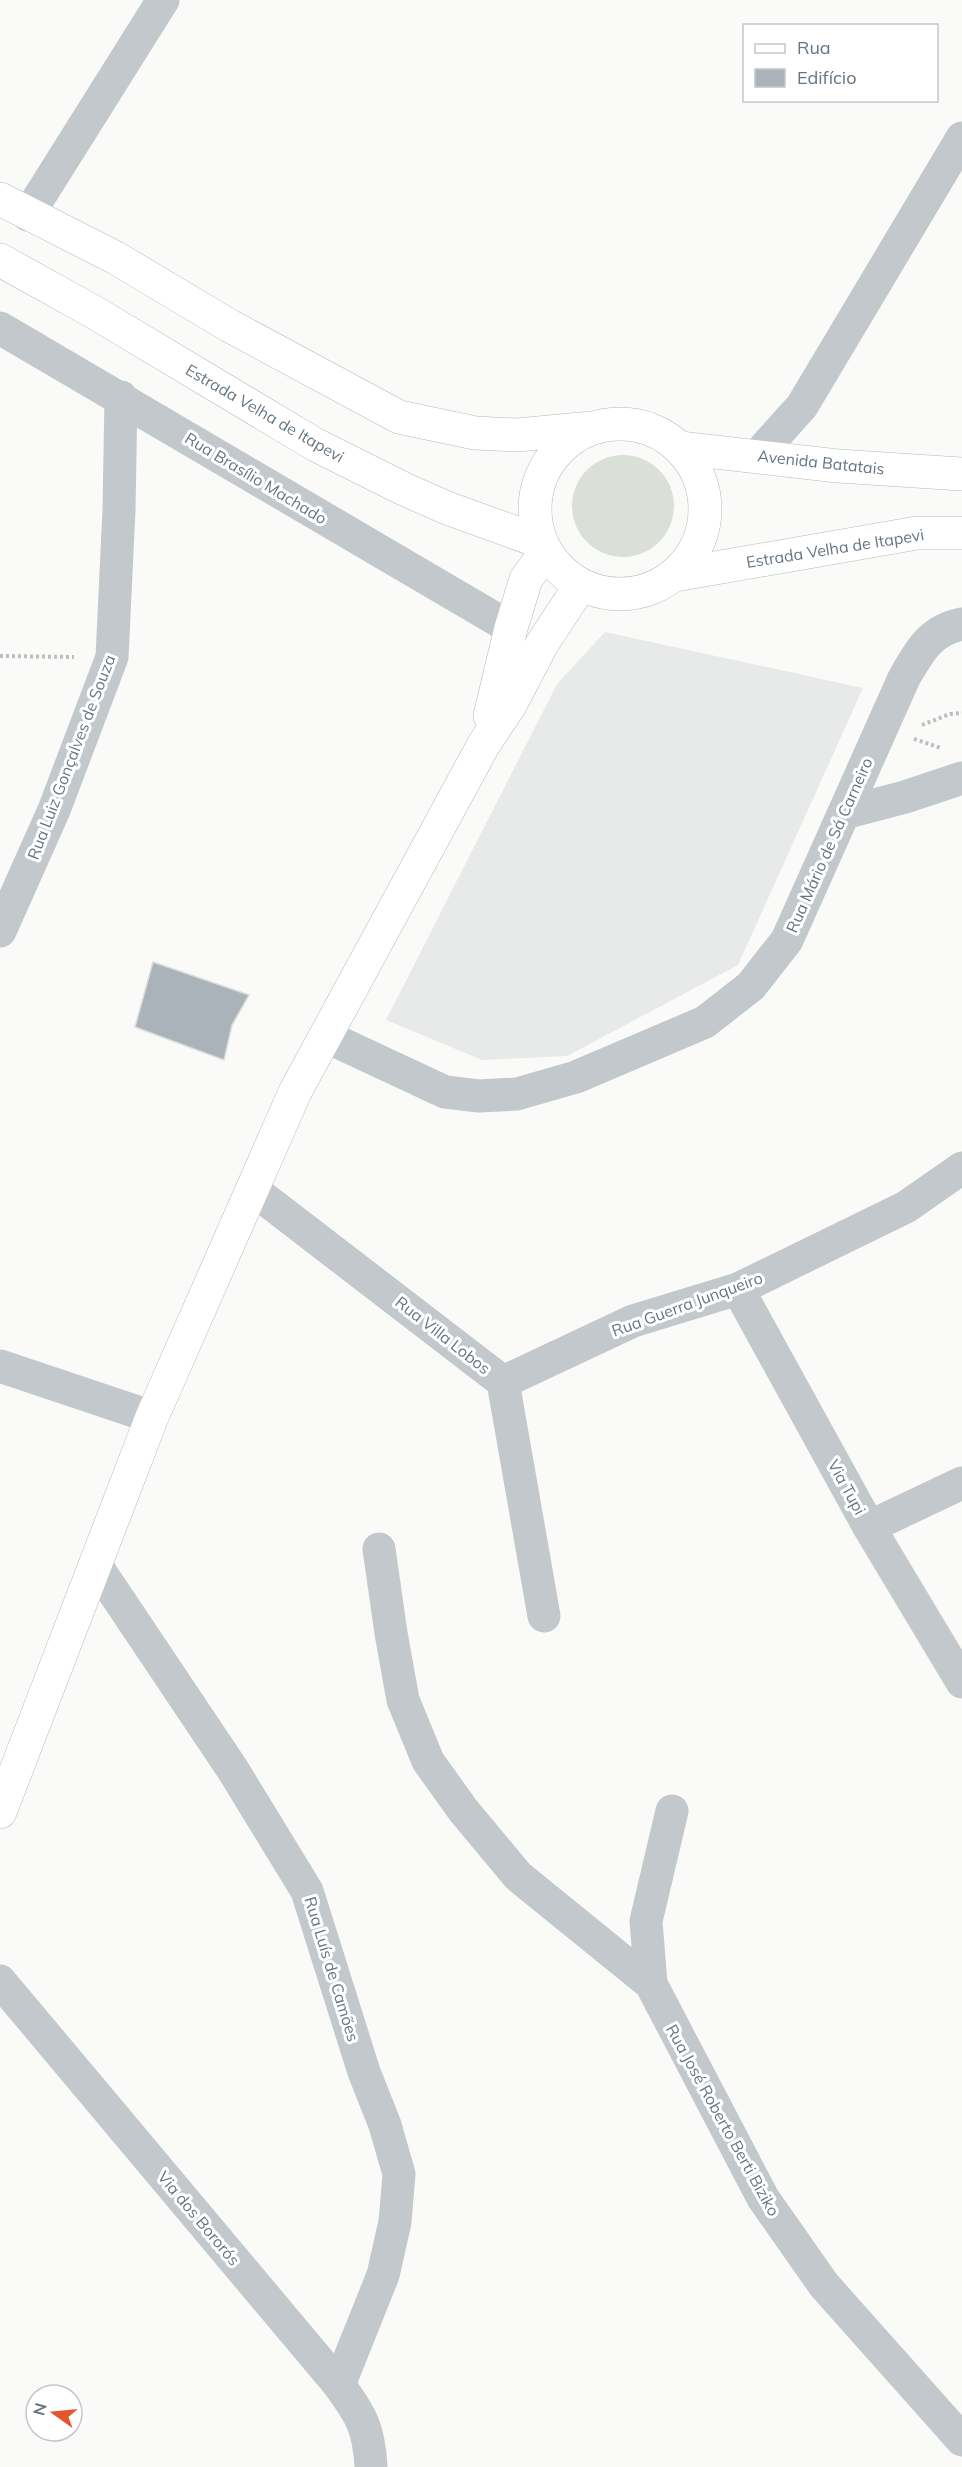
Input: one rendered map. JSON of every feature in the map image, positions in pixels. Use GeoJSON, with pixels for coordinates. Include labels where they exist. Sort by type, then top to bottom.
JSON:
{"type":"FeatureCollection","features":[{"type":"Feature","properties":{"kind":"main road"},"geometry":{"type":"LineString","coordinates":[[0,199],[116,258],[230,326],[399,417],[475,434],[517,435],[616,424],[639,425],[661,434],[680,448],[694,466],[703,488],[706,511],[703,534],[693,555],[675,575],[654,589],[629,595],[604,594],[580,586],[560,572],[543,547],[535,509],[537,492],[545,468],[573,437],[592,428]]}},
{"type":"Feature","properties":{"kind":"main road","name":"Estrada Velha de Itapevi"},"geometry":{"type":"LineString","coordinates":[[0,261],[92,311],[316,445],[404,489],[543,547]]}},
{"type":"Feature","properties":{"kind":"main road","name":"Avenida Batatais"},"geometry":{"type":"LineString","coordinates":[[680,448],[758,455],[838,466],[962,474]]}},
{"type":"Feature","properties":{"kind":"main road","name":"Estrada Velha de Itapevi"},"geometry":{"type":"LineString","coordinates":[[675,575],[917,533],[962,532]]}},
{"type":"Feature","properties":{"kind":"main road"},"geometry":{"type":"LineString","coordinates":[[484,744],[525,579],[543,547]]}},
{"type":"Feature","properties":{"kind":"main road"},"geometry":{"type":"LineString","coordinates":[[0,1812],[152,1418],[295,1092],[484,744],[510,705],[542,644],[580,586]]}},
{"type":"Feature","properties":{"kind":"street"},"geometry":{"type":"LineString","coordinates":[[28,215],[163,0]]}},
{"type":"Feature","properties":{"kind":"street"},"geometry":{"type":"LineString","coordinates":[[758,455],[802,406],[962,138]]}},
{"type":"Feature","properties":{"kind":"street","name":"Rua Brasílio Machado"},"geometry":{"type":"LineString","coordinates":[[0,328],[511,628]]}},
{"type":"Feature","properties":{"kind":"street","name":"Rua Luiz Gonçalves de Souza"},"geometry":{"type":"LineString","coordinates":[[0,931],[54,810],[112,657],[119,510],[121,397]]}},
{"type":"Feature","properties":{"kind":"street","name":"Rua Mário de Sá Carneiro"},"geometry":{"type":"LineString","coordinates":[[325,1036],[445,1092],[479,1096],[516,1094],[576,1077],[651,1047],[705,1022],[751,986],[787,940],[904,678],[925,642],[953,626],[962,624]]}},
{"type":"Feature","properties":{"kind":"street"},"geometry":{"type":"LineString","coordinates":[[844,813],[905,797],[962,778]]}},
{"type":"Feature","properties":{"kind":"street","name":"Rua Guerra Junqueiro"},"geometry":{"type":"LineString","coordinates":[[503,1382],[633,1321],[738,1289],[906,1206],[962,1168]]}},
{"type":"Feature","properties":{"kind":"street","name":"Rua Villa Lobos"},"geometry":{"type":"LineString","coordinates":[[252,1189],[503,1382],[544,1616]]}},
{"type":"Feature","properties":{"kind":"street","name":"Via Tupi"},"geometry":{"type":"LineString","coordinates":[[738,1289],[869,1527],[962,1682]]}},
{"type":"Feature","properties":{"kind":"street"},"geometry":{"type":"LineString","coordinates":[[0,1366],[152,1418]]}},
{"type":"Feature","properties":{"kind":"street"},"geometry":{"type":"LineString","coordinates":[[869,1527],[962,1484]]}},
{"type":"Feature","properties":{"kind":"street"},"geometry":{"type":"LineString","coordinates":[[378,1549],[403,1700],[428,1761],[463,1810],[518,1876],[651,1984]]}},
{"type":"Feature","properties":{"kind":"street","name":"Rua Luís de Camões"},"geometry":{"type":"LineString","coordinates":[[95,1564],[233,1770],[307,1891],[364,2072],[385,2125],[399,2174],[395,2222],[383,2275],[339,2385]]}},
{"type":"Feature","properties":{"kind":"street","name":"Rua José Roberto Berti Biziko"},"geometry":{"type":"LineString","coordinates":[[672,1812],[646,1921],[651,1984],[763,2198],[824,2285],[962,2440]]}},
{"type":"Feature","properties":{"kind":"street","name":"Via dos Bororós"},"geometry":{"type":"LineString","coordinates":[[0,1981],[339,2385],[359,2412],[369,2436],[371,2467]]}},
{"type":"Feature","properties":{"kind":"path"},"geometry":{"type":"LineString","coordinates":[[0,656],[112,657]]}},
{"type":"Feature","properties":{"kind":"path"},"geometry":{"type":"LineString","coordinates":[[919,726],[950,714],[962,713]]}},
{"type":"Feature","properties":{"kind":"path"},"geometry":{"type":"LineString","coordinates":[[909,737],[946,749]]}},
{"type":"Feature","properties":{"kind":"shaded area"},"geometry":{"type":"Polygon","coordinates":[[[623,455],[642,459],[659,470],[670,487],[674,506],[670,525],[659,542],[642,553],[623,557],[604,553],[587,542],[576,525],[572,506],[576,487],[587,470],[604,459],[623,455]]]}},
{"type":"Feature","properties":{"kind":"shaded area"},"geometry":{"type":"Polygon","coordinates":[[[605,632],[863,688],[738,965],[567,1056],[482,1060],[386,1020],[557,684],[605,632]]]}},
{"type":"Feature","properties":{"kind":"building"},"geometry":{"type":"Polygon","coordinates":[[[153,962],[249,995],[232,1025],[224,1060],[135,1027],[153,962]]]}}]}
